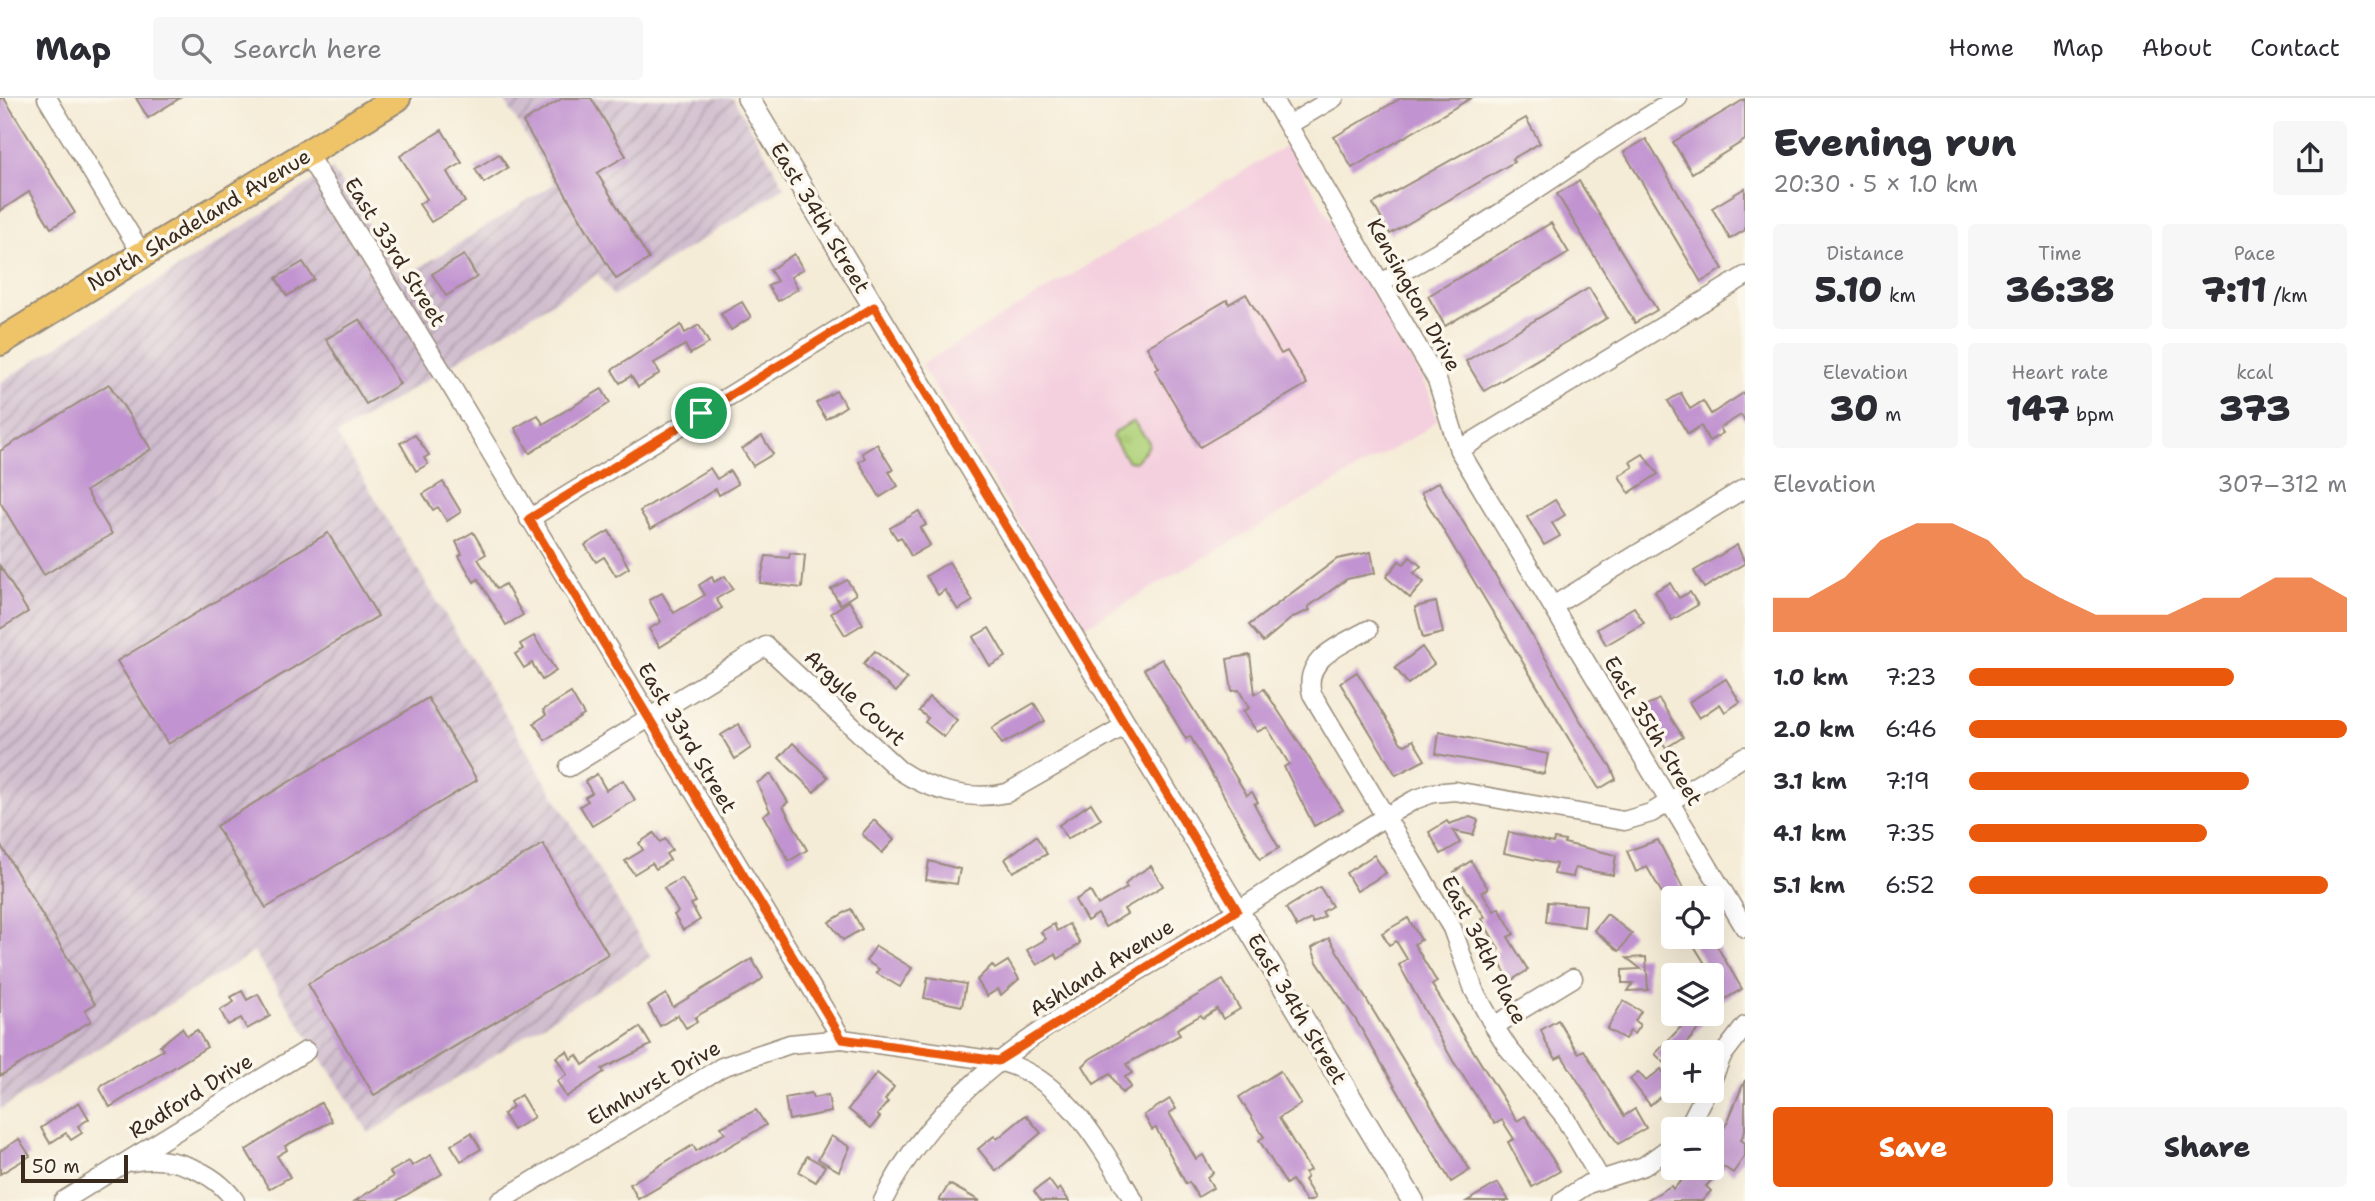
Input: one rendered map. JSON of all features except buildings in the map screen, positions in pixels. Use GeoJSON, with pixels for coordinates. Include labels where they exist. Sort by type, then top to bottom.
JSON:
{"type":"FeatureCollection","features":[{"type":"Feature","properties":{"kind":"main road","name":"North Shadeland Avenue"},"geometry":{"type":"LineString","coordinates":[[0,342],[397,98]]}},
{"type":"Feature","properties":{"kind":"street"},"geometry":{"type":"LineString","coordinates":[[47,98],[142,254]]}},
{"type":"Feature","properties":{"kind":"street","name":"East 34th Street"},"geometry":{"type":"LineString","coordinates":[[748,98],[1413,1201]]}},
{"type":"Feature","properties":{"kind":"street","name":"Kensington Drive"},"geometry":{"type":"LineString","coordinates":[[1272,98],[1437,380],[1459,450],[1522,556]]}},
{"type":"Feature","properties":{"kind":"street"},"geometry":{"type":"LineString","coordinates":[[1288,125],[1334,98]]}},
{"type":"Feature","properties":{"kind":"street"},"geometry":{"type":"LineString","coordinates":[[1382,282],[1538,190],[1592,150],[1678,98]]}},
{"type":"Feature","properties":{"kind":"street","name":"East 33rd Street"},"geometry":{"type":"LineString","coordinates":[[307,154],[355,228],[842,1039]]}},
{"type":"Feature","properties":{"kind":"street"},"geometry":{"type":"LineString","coordinates":[[1459,450],[1745,276]]}},
{"type":"Feature","properties":{"kind":"street"},"geometry":{"type":"LineString","coordinates":[[529,519],[874,307]]}},
{"type":"Feature","properties":{"kind":"street"},"geometry":{"type":"LineString","coordinates":[[1553,606],[1745,488]]}},
{"type":"Feature","properties":{"kind":"street","name":"East 35th Street"},"geometry":{"type":"LineString","coordinates":[[1522,556],[1745,928]]}},
{"type":"Feature","properties":{"kind":"street","name":"East 34th Place"},"geometry":{"type":"LineString","coordinates":[[1368,630],[1314,665],[1310,684],[1314,698],[1452,928],[1475,990],[1494,1026],[1508,1048],[1562,1113],[1601,1180]]}},
{"type":"Feature","properties":{"kind":"street","name":"Argyle Court"},"geometry":{"type":"LineString","coordinates":[[569,767],[766,646],[899,770],[915,782],[943,791],[992,796],[1007,793],[1126,725]]}},
{"type":"Feature","properties":{"kind":"street","name":"Ashland Avenue"},"geometry":{"type":"LineString","coordinates":[[883,1201],[904,1162],[935,1120],[998,1061],[1419,797],[1439,792],[1464,793],[1613,821],[1640,818],[1745,756]]}},
{"type":"Feature","properties":{"kind":"street"},"geometry":{"type":"LineString","coordinates":[[1494,1026],[1573,978]]}},
{"type":"Feature","properties":{"kind":"street"},"geometry":{"type":"LineString","coordinates":[[1724,1053],[1745,1026]]}},
{"type":"Feature","properties":{"kind":"street"},"geometry":{"type":"LineString","coordinates":[[842,1039],[998,1061],[1021,1068],[1062,1100],[1089,1129],[1134,1201]]}},
{"type":"Feature","properties":{"kind":"street","name":"Elmhurst Drive"},"geometry":{"type":"LineString","coordinates":[[500,1201],[722,1067],[790,1044],[842,1039]]}},
{"type":"Feature","properties":{"kind":"street","name":"Radford Drive"},"geometry":{"type":"LineString","coordinates":[[63,1201],[306,1051]]}},
{"type":"Feature","properties":{"kind":"street"},"geometry":{"type":"LineString","coordinates":[[1562,1201],[1601,1180],[1644,1166],[1661,1153]]}},
{"type":"Feature","properties":{"kind":"street"},"geometry":{"type":"LineString","coordinates":[[125,1163],[151,1160],[177,1163],[208,1176],[235,1201]]}},
{"type":"Feature","properties":{"kind":"shaded area"},"geometry":{"type":"Polygon","coordinates":[[[503,98],[733,98],[785,187],[613,296],[598,274],[337,435],[651,957],[369,1133],[254,952],[0,1109],[0,383],[332,169],[403,278],[554,184],[503,98]]]}},
{"type":"Feature","properties":{"kind":"shaded area"},"geometry":{"type":"Polygon","coordinates":[[[1287,145],[1410,356],[1429,393],[1437,420],[1422,432],[1084,627],[921,365],[1287,145]]]}},
{"type":"Feature","properties":{"kind":"green space"},"geometry":{"type":"Polygon","coordinates":[[[1133,421],[1149,442],[1135,462],[1128,461],[1112,437],[1115,432],[1133,421]]]}},
{"type":"Feature","properties":{"kind":"route"},"geometry":{"type":"LineString","coordinates":[[874,307],[1237,910],[998,1061],[842,1039],[529,519],[701,413],[874,307]]}}]}
